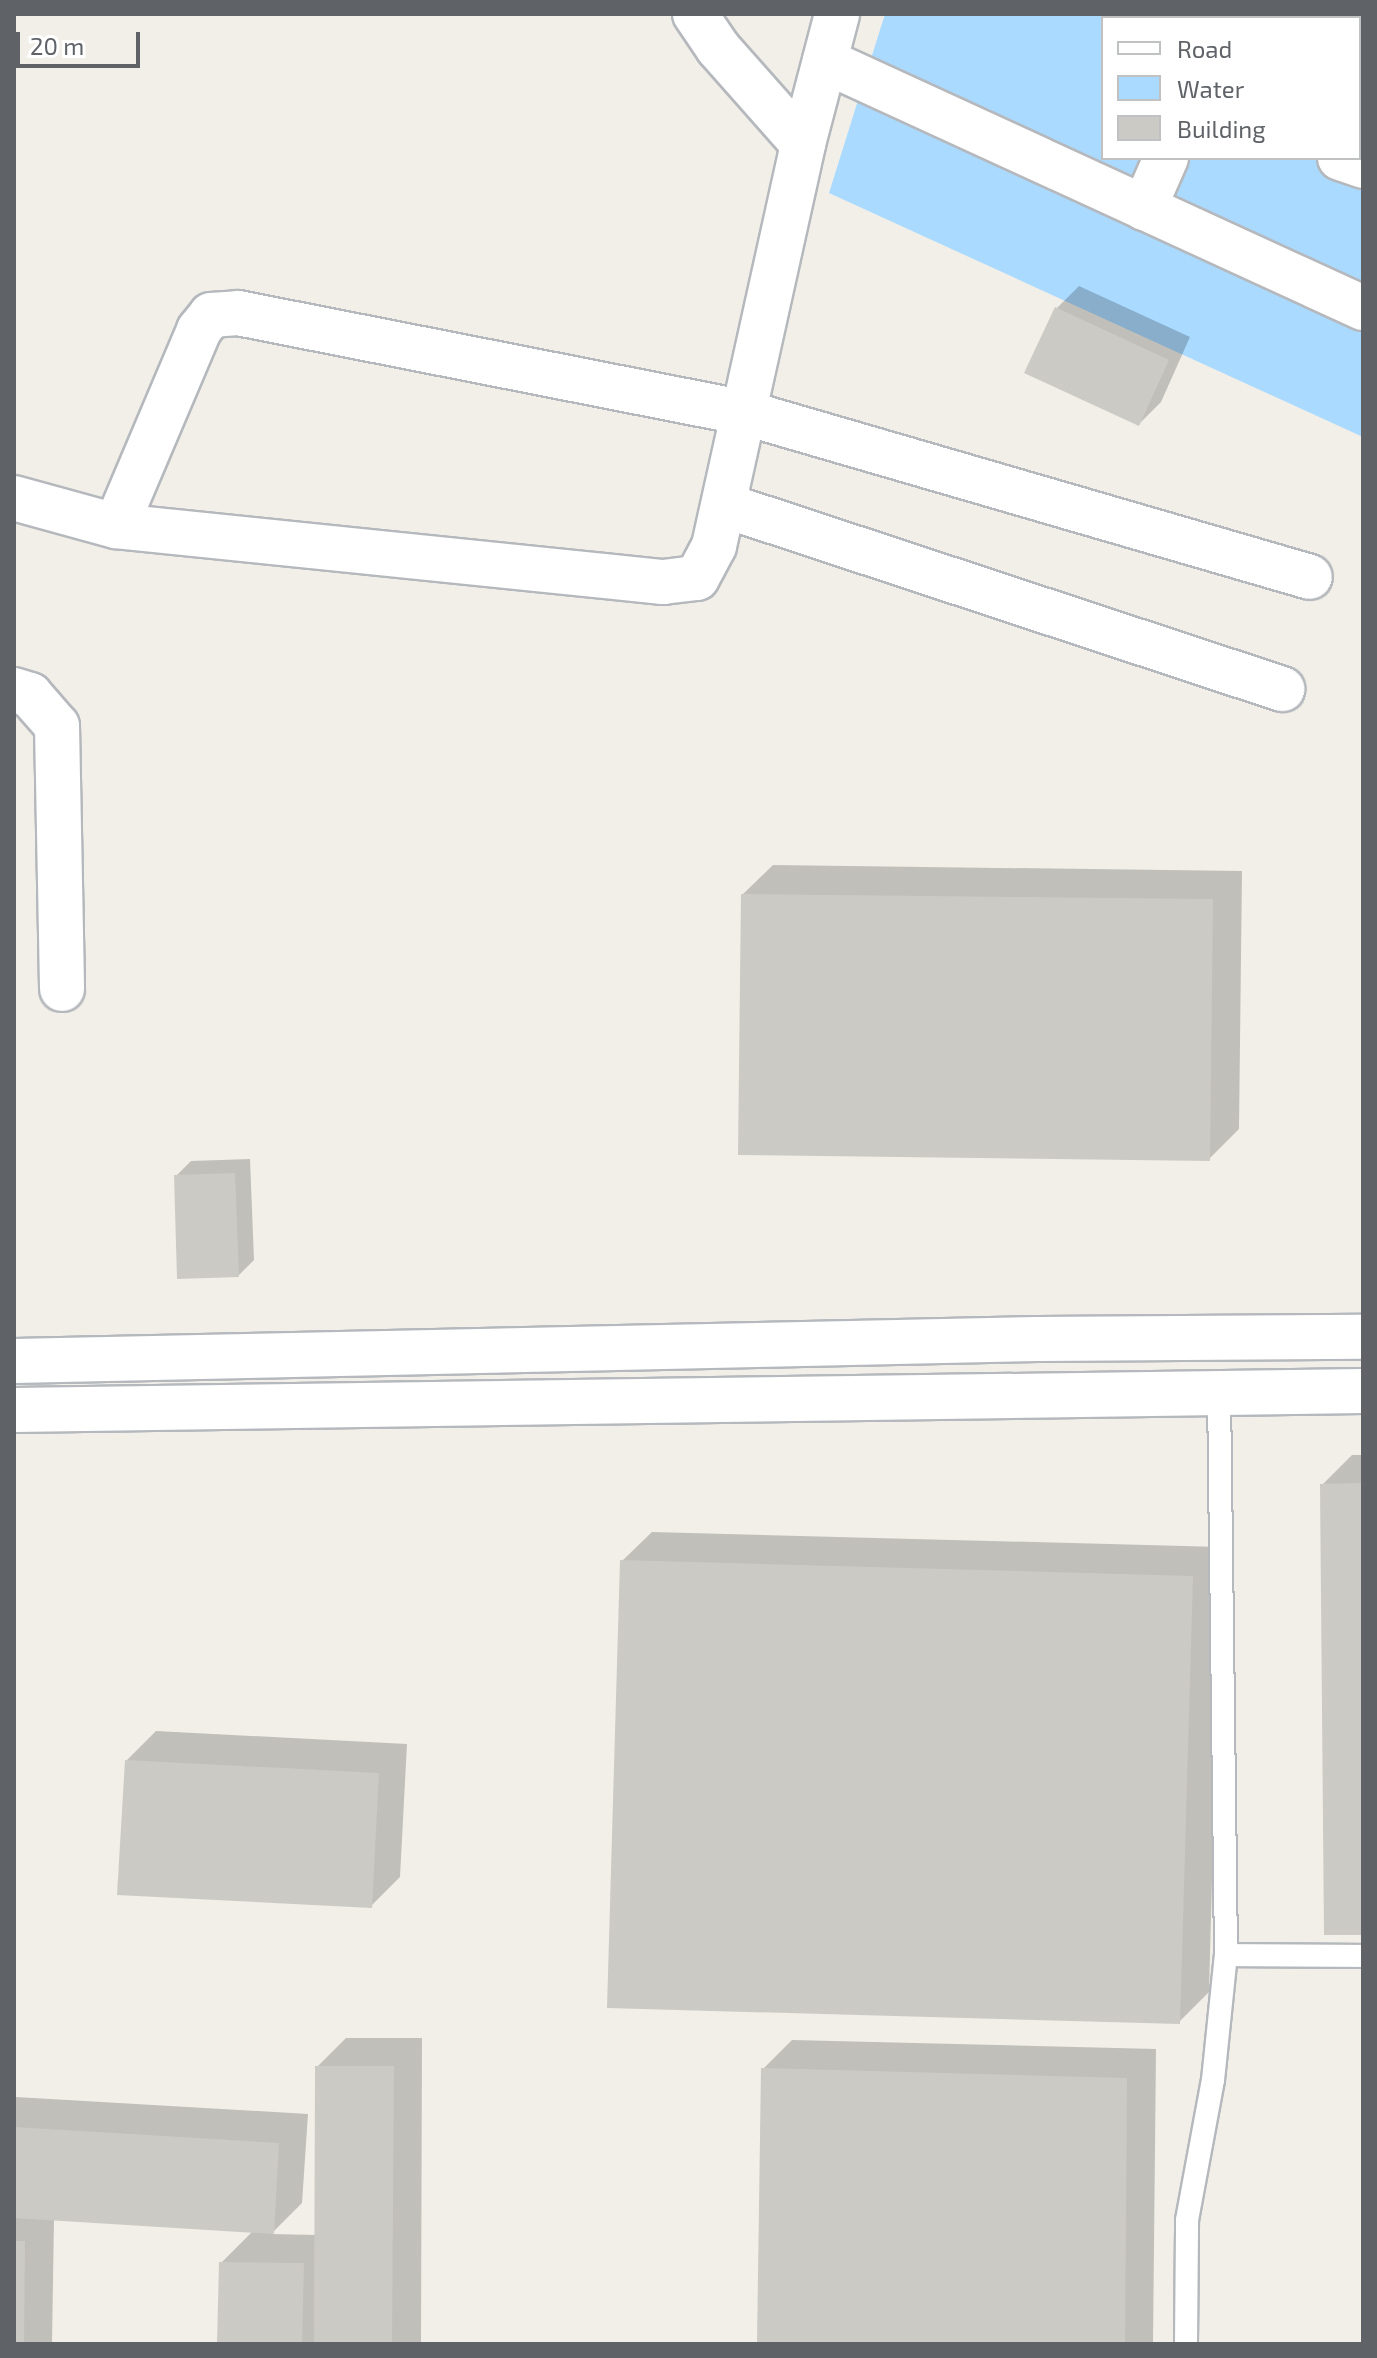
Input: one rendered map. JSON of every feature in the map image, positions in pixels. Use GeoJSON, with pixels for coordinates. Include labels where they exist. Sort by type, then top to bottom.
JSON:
{"type":"FeatureCollection","features":[{"type":"Feature","properties":{"kind":"street"},"geometry":{"type":"LineString","coordinates":[[695,14],[718,48],[803,144]]}},
{"type":"Feature","properties":{"kind":"street"},"geometry":{"type":"LineString","coordinates":[[14,498],[116,526],[663,582],[697,578],[714,546],[746,413],[803,144],[837,14]]}},
{"type":"Feature","properties":{"kind":"street"},"geometry":{"type":"LineString","coordinates":[[825,61],[1363,308]]}},
{"type":"Feature","properties":{"kind":"street"},"geometry":{"type":"LineString","coordinates":[[1144,208],[1165,160]]}},
{"type":"Feature","properties":{"kind":"street"},"geometry":{"type":"LineString","coordinates":[[116,526],[199,330],[211,315],[238,313],[746,413],[1310,577]]}},
{"type":"Feature","properties":{"kind":"street"},"geometry":{"type":"LineString","coordinates":[[724,505],[1282,689]]}},
{"type":"Feature","properties":{"kind":"street"},"geometry":{"type":"LineString","coordinates":[[14,690],[30,695],[57,726],[62,989]]}},
{"type":"Feature","properties":{"kind":"street"},"geometry":{"type":"LineString","coordinates":[[14,1361],[1023,1339],[1363,1337]]}},
{"type":"Feature","properties":{"kind":"street"},"geometry":{"type":"LineString","coordinates":[[14,1410],[1363,1391]]}},
{"type":"Feature","properties":{"kind":"lane"},"geometry":{"type":"LineString","coordinates":[[1186,2344],[1187,2220],[1213,2080],[1226,1955],[1219,1391]]}},
{"type":"Feature","properties":{"kind":"lane"},"geometry":{"type":"LineString","coordinates":[[1226,1955],[1363,1956]]}},
{"type":"Feature","properties":{"kind":"water"},"geometry":{"type":"Polygon","coordinates":[[[885,14],[1363,14],[1363,437],[829,193],[885,14]]]}},
{"type":"Feature","properties":{"kind":"building"},"geometry":{"type":"Polygon","coordinates":[[[1055,307],[1169,360],[1139,426],[1024,373],[1055,307]]]}},
{"type":"Feature","properties":{"kind":"building"},"geometry":{"type":"Polygon","coordinates":[[[741,894],[1213,899],[1210,1161],[738,1155],[741,894]]]}},
{"type":"Feature","properties":{"kind":"building"},"geometry":{"type":"Polygon","coordinates":[[[235,1173],[239,1277],[177,1279],[174,1175],[235,1173]]]}},
{"type":"Feature","properties":{"kind":"building"},"geometry":{"type":"Polygon","coordinates":[[[1363,1483],[1363,1935],[1324,1935],[1320,1484],[1363,1483]]]}},
{"type":"Feature","properties":{"kind":"building"},"geometry":{"type":"Polygon","coordinates":[[[620,1560],[1193,1576],[1180,2024],[607,2008],[620,1560]]]}},
{"type":"Feature","properties":{"kind":"building"},"geometry":{"type":"Polygon","coordinates":[[[125,1760],[379,1773],[372,1908],[117,1895],[125,1760]]]}},
{"type":"Feature","properties":{"kind":"building"},"geometry":{"type":"Polygon","coordinates":[[[315,2066],[394,2066],[392,2344],[314,2344],[315,2066]]]}},
{"type":"Feature","properties":{"kind":"building"},"geometry":{"type":"Polygon","coordinates":[[[761,2068],[1127,2078],[1125,2344],[757,2344],[761,2068]]]}},
{"type":"Feature","properties":{"kind":"building"},"geometry":{"type":"Polygon","coordinates":[[[14,2127],[279,2143],[274,2234],[14,2218],[14,2127]]]}},
{"type":"Feature","properties":{"kind":"building"},"geometry":{"type":"Polygon","coordinates":[[[14,2241],[25,2241],[24,2344],[14,2344],[14,2241]]]}},
{"type":"Feature","properties":{"kind":"building"},"geometry":{"type":"Polygon","coordinates":[[[219,2262],[304,2263],[302,2344],[217,2344],[219,2262]]]}}]}
